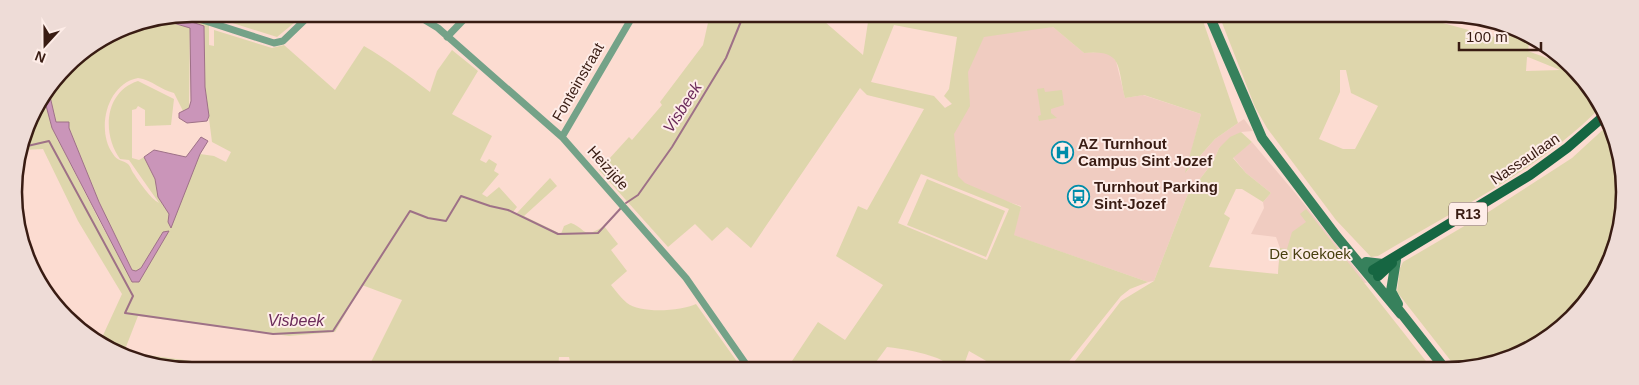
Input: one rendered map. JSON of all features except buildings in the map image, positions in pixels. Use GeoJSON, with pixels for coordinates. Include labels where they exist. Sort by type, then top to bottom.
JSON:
{"type":"FeatureCollection","features":[{"type":"Feature","properties":{"kind":"main road","name":"Nassaulaan"},"geometry":{"type":"LineString","coordinates":[[1374,274],[1383,264],[1536,171],[1580,138],[1600,119]]}},
{"type":"Feature","properties":{"kind":"main road","name":"Nassaulaan"},"geometry":{"type":"LineString","coordinates":[[1374,274],[1406,251]]}},
{"type":"Feature","properties":{"kind":"street"},"geometry":{"type":"LineString","coordinates":[[1212,22],[1262,138],[1333,230],[1374,274]]}},
{"type":"Feature","properties":{"kind":"street"},"geometry":{"type":"LineString","coordinates":[[215,23],[218,26],[274,43],[283,41],[302,23]]}},
{"type":"Feature","properties":{"kind":"street","name":"Heizijde"},"geometry":{"type":"LineString","coordinates":[[429,23],[562,138],[686,278],[744,362]]}},
{"type":"Feature","properties":{"kind":"street"},"geometry":{"type":"LineString","coordinates":[[447,37],[461,23]]}},
{"type":"Feature","properties":{"kind":"street","name":"Fonteinstraat"},"geometry":{"type":"LineString","coordinates":[[562,138],[629,23]]}},
{"type":"Feature","properties":{"kind":"street"},"geometry":{"type":"LineString","coordinates":[[1333,230],[1366,262],[1404,318],[1440,362]]}},
{"type":"Feature","properties":{"kind":"street"},"geometry":{"type":"LineString","coordinates":[[1396,260],[1391,291],[1404,318]]}},
{"type":"Feature","properties":{"kind":"street"},"geometry":{"type":"LineString","coordinates":[[1366,262],[1383,264]]}},
{"type":"Feature","properties":{"kind":"shaded area","name":"AZ Turnhout Campus Sint Jozef"},"geometry":{"type":"Polygon","coordinates":[[[991,22],[1048,22],[1084,53],[1100,52],[1110,54],[1116,61],[1125,98],[1143,95],[1201,114],[1186,172],[1215,139],[1244,119],[1253,131],[1241,132],[1219,148],[1213,162],[1187,196],[1154,281],[1148,282],[1013,235],[1021,206],[941,181],[945,108],[952,104],[991,22]]]}},
{"type":"Feature","properties":{"kind":"shaded area"},"geometry":{"type":"Polygon","coordinates":[[[195,23],[204,26],[205,87],[209,116],[207,121],[187,123],[179,118],[179,113],[189,108],[191,101],[190,28],[176,24],[195,23]]]}},
{"type":"Feature","properties":{"kind":"shaded area"},"geometry":{"type":"Polygon","coordinates":[[[51,99],[56,122],[69,122],[69,128],[99,202],[132,270],[136,271],[141,268],[163,232],[169,231],[139,282],[132,282],[52,128],[46,106],[51,99]]]}},
{"type":"Feature","properties":{"kind":"shaded area"},"geometry":{"type":"Polygon","coordinates":[[[201,137],[208,141],[200,154],[171,228],[168,222],[169,214],[158,197],[155,179],[144,157],[154,150],[186,157],[201,137]]]}},
{"type":"Feature","properties":{"kind":"shaded area"},"geometry":{"type":"Polygon","coordinates":[[[1252,142],[1367,283],[1278,274],[1280,248],[1276,237],[1251,234],[1264,208],[1263,202],[1271,193],[1246,173],[1233,157],[1252,142]]]}},
{"type":"Feature","properties":{"kind":"green space"},"geometry":{"type":"Polygon","coordinates":[[[826,22],[863,55],[868,22],[1203,22],[1238,123],[1215,139],[1185,173],[1201,114],[1144,95],[1125,98],[1119,69],[1112,57],[1106,54],[1084,53],[1053,27],[984,37],[968,72],[970,106],[954,134],[958,176],[965,183],[1021,207],[1014,235],[1148,282],[1130,289],[1121,296],[1068,362],[988,362],[969,351],[965,362],[945,362],[912,351],[887,347],[876,362],[791,362],[818,322],[845,340],[883,285],[836,256],[858,206],[867,210],[924,109],[867,95],[860,88],[751,248],[727,227],[712,241],[695,224],[668,247],[599,170],[629,137],[632,140],[662,105],[660,102],[703,45],[708,23],[826,22]],[[894,25],[871,82],[934,96],[945,108],[952,104],[944,96],[949,89],[957,37],[894,25]],[[921,174],[898,223],[987,260],[1009,209],[921,174]]]}},
{"type":"Feature","properties":{"kind":"green space"},"geometry":{"type":"Polygon","coordinates":[[[1222,22],[1439,22],[1506,40],[1507,34],[1529,44],[1528,51],[1559,65],[1581,89],[1596,112],[1549,152],[1522,171],[1378,256],[1371,257],[1336,220],[1267,128],[1255,107],[1222,22]],[[1528,57],[1526,71],[1560,70],[1528,57]],[[1340,70],[1340,92],[1319,139],[1343,149],[1355,149],[1378,106],[1351,93],[1346,70],[1340,70]]]}},
{"type":"Feature","properties":{"kind":"green space"},"geometry":{"type":"Polygon","coordinates":[[[195,23],[209,25],[209,45],[214,46],[214,30],[272,48],[284,45],[335,90],[364,46],[430,92],[437,71],[452,50],[478,71],[452,114],[492,136],[480,160],[486,163],[489,159],[497,164],[494,171],[499,174],[482,194],[487,197],[499,187],[517,207],[513,212],[516,214],[550,178],[557,186],[524,216],[561,234],[564,226],[571,223],[588,233],[604,226],[618,244],[611,250],[627,271],[611,285],[623,299],[633,306],[651,310],[671,310],[696,304],[737,362],[570,362],[569,357],[559,357],[559,362],[371,362],[402,300],[362,285],[335,332],[289,336],[138,316],[125,348],[107,340],[102,337],[122,294],[78,221],[43,149],[29,150],[35,127],[46,106],[52,128],[103,228],[135,283],[163,232],[141,268],[136,271],[132,270],[99,202],[69,128],[69,122],[56,122],[51,99],[72,72],[98,51],[117,40],[127,35],[159,26],[176,24],[190,28],[189,108],[183,111],[174,93],[138,78],[127,82],[118,89],[107,110],[105,121],[105,133],[113,154],[116,158],[128,164],[145,190],[159,203],[129,160],[120,159],[114,149],[110,138],[110,115],[118,94],[127,86],[138,81],[174,99],[171,125],[145,126],[145,110],[138,106],[132,110],[132,158],[139,160],[144,157],[155,179],[158,197],[169,214],[189,180],[200,154],[214,156],[226,162],[231,152],[212,142],[205,87],[204,26],[195,23]]]}},
{"type":"Feature","properties":{"kind":"green space"},"geometry":{"type":"Polygon","coordinates":[[[232,23],[294,23],[277,37],[232,23]]]}},
{"type":"Feature","properties":{"kind":"green space"},"geometry":{"type":"Polygon","coordinates":[[[1044,88],[1045,92],[1062,90],[1064,105],[1051,109],[1051,113],[1057,118],[1039,121],[1038,116],[1041,115],[1037,89],[1044,88]]]}},
{"type":"Feature","properties":{"kind":"green space"},"geometry":{"type":"Polygon","coordinates":[[[1604,128],[1611,149],[1616,181],[1615,215],[1607,247],[1599,268],[1588,287],[1567,313],[1532,340],[1512,350],[1490,357],[1452,362],[1397,292],[1400,268],[1403,262],[1490,211],[1572,158],[1604,128]]]}},
{"type":"Feature","properties":{"kind":"green space","name":"De Koekoek"},"geometry":{"type":"Polygon","coordinates":[[[1241,132],[1252,142],[1233,158],[1246,173],[1271,193],[1263,202],[1242,189],[1236,189],[1224,214],[1230,218],[1209,267],[1278,274],[1280,248],[1287,249],[1292,232],[1306,222],[1300,214],[1306,209],[1427,362],[1074,362],[1121,301],[1154,281],[1187,196],[1213,162],[1219,148],[1230,137],[1241,132]]]}},
{"type":"Feature","properties":{"kind":"green space"},"geometry":{"type":"Polygon","coordinates":[[[927,179],[1005,211],[986,257],[907,225],[927,179]]]}},
{"type":"Feature","properties":{"kind":"green space"},"geometry":{"type":"Polygon","coordinates":[[[142,354],[199,362],[170,361],[142,354]]]}},
{"type":"Feature","properties":{"kind":"waterway","name":"Visbeek"},"geometry":{"type":"LineString","coordinates":[[626,203],[638,195],[672,147],[726,58],[740,23]]}},
{"type":"Feature","properties":{"kind":"waterway","name":"Visbeek"},"geometry":{"type":"LineString","coordinates":[[30,145],[49,141],[133,296],[125,313],[273,334],[333,331],[410,211],[428,218],[446,221],[461,196],[508,210],[558,234],[598,233],[621,208]]}},
{"type":"Feature","properties":{"kind":"place","name":"AZ Turnhout Campus Sint Jozef"},"geometry":{"type":"Point","coordinates":[1062,153]}},
{"type":"Feature","properties":{"kind":"place","name":"Turnhout Parking Sint-Jozef"},"geometry":{"type":"Point","coordinates":[1078,196]}}]}
